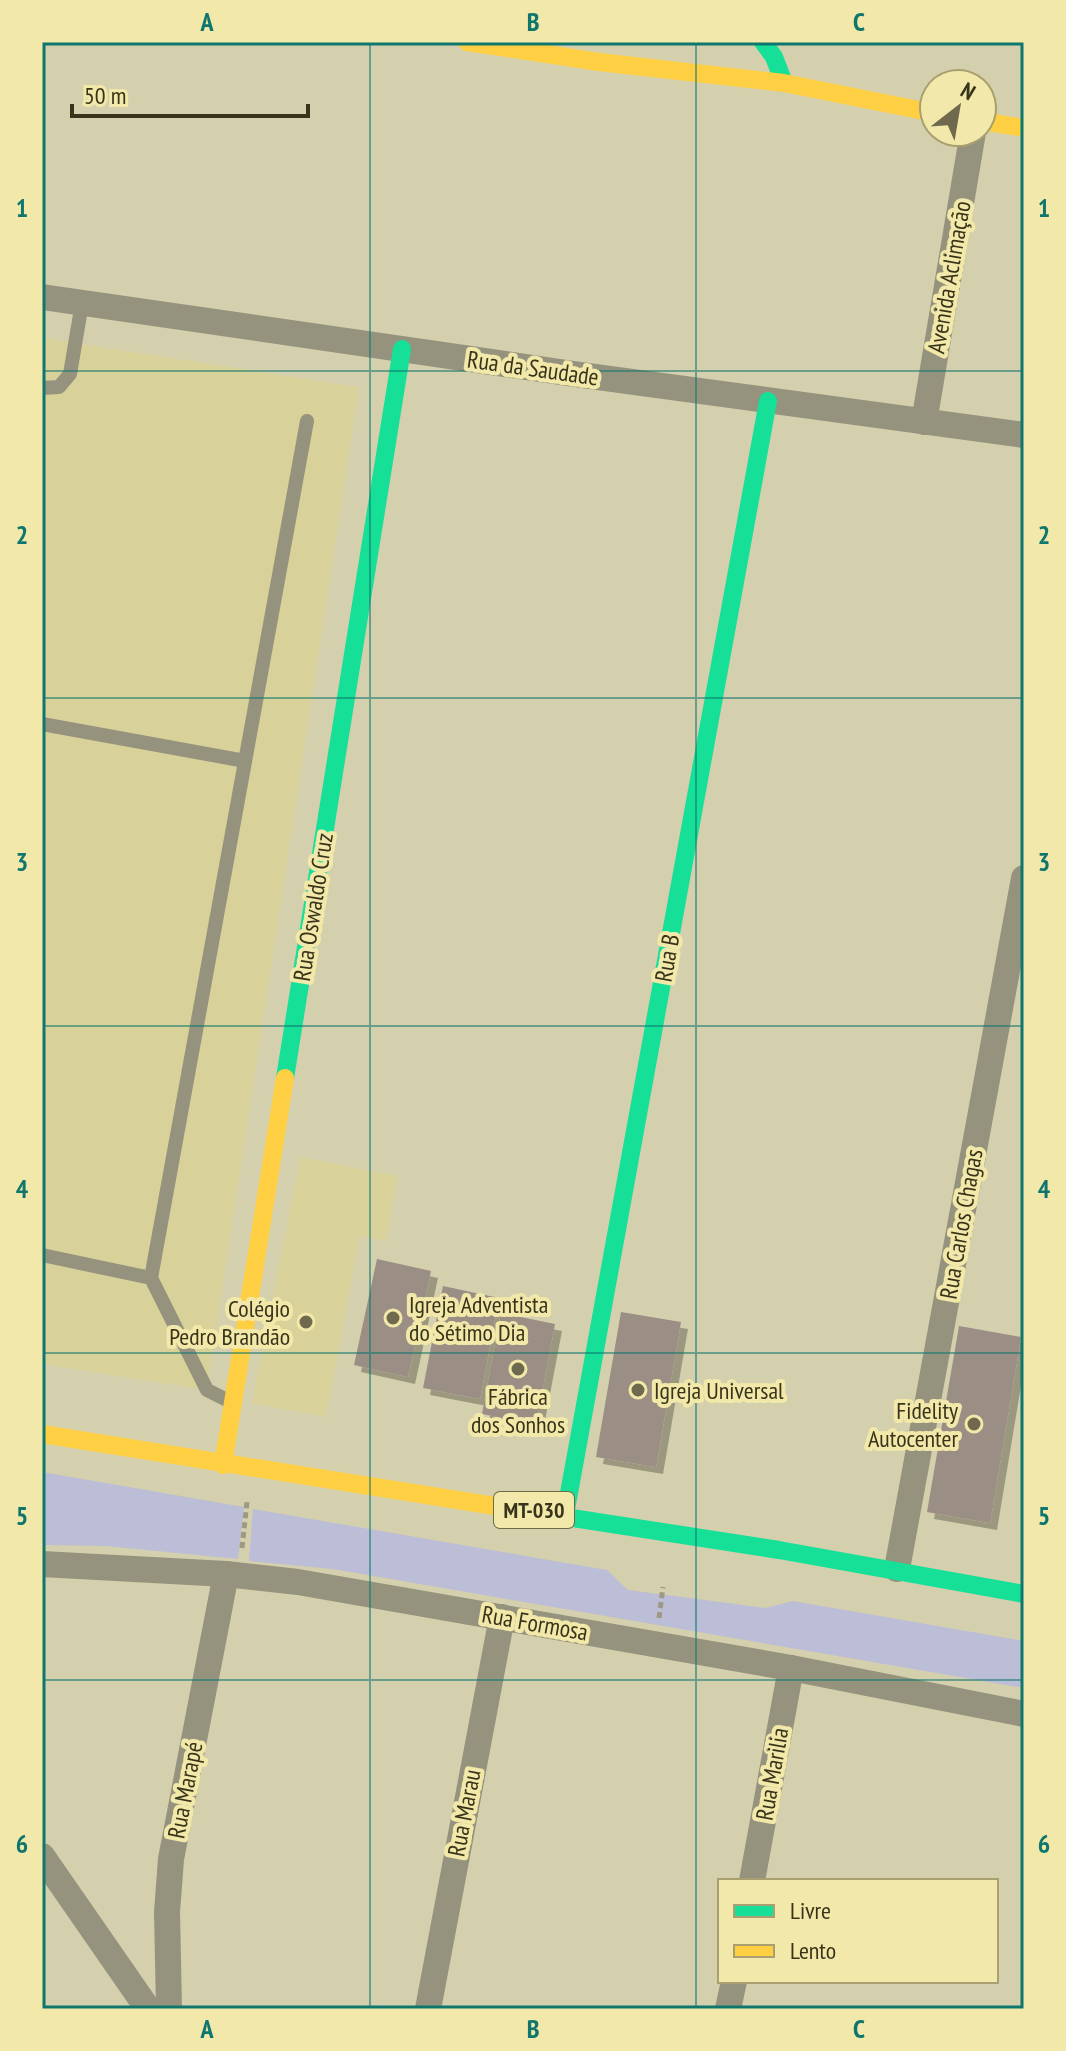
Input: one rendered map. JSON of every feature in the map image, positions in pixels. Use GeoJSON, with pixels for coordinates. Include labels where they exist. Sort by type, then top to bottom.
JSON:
{"type":"FeatureCollection","features":[{"type":"Feature","properties":{"kind":"street"},"geometry":{"type":"LineString","coordinates":[[467,42],[599,62],[784,83],[918,110]]}},
{"type":"Feature","properties":{"kind":"street"},"geometry":{"type":"LineString","coordinates":[[763,42],[774,57],[784,83]]}},
{"type":"Feature","properties":{"kind":"street"},"geometry":{"type":"LineString","coordinates":[[998,124],[1024,128]]}},
{"type":"Feature","properties":{"kind":"street","name":"Avenida Aclimação"},"geometry":{"type":"LineString","coordinates":[[924,422],[970,148]]}},
{"type":"Feature","properties":{"kind":"street","name":"Rua da Saudade"},"geometry":{"type":"LineString","coordinates":[[42,297],[1024,435]]}},
{"type":"Feature","properties":{"kind":"street","name":"Rua Oswaldo Cruz"},"geometry":{"type":"LineString","coordinates":[[223,1465],[402,349]]}},
{"type":"Feature","properties":{"kind":"street","name":"Rua B"},"geometry":{"type":"LineString","coordinates":[[565,1515],[768,401]]}},
{"type":"Feature","properties":{"kind":"street","name":"Rua Carlos Chagas"},"geometry":{"type":"LineString","coordinates":[[897,1569],[1024,878]]}},
{"type":"Feature","properties":{"kind":"street","name":"MT-030"},"geometry":{"type":"LineString","coordinates":[[42,1434],[897,1569],[1024,1594]]}},
{"type":"Feature","properties":{"kind":"street","name":"Rua Formosa"},"geometry":{"type":"LineString","coordinates":[[42,1564],[234,1569],[791,1668],[1024,1714]]}},
{"type":"Feature","properties":{"kind":"street","name":"Rua Marapé"},"geometry":{"type":"LineString","coordinates":[[169,2009],[167,1912],[171,1859],[234,1569]]}},
{"type":"Feature","properties":{"kind":"street","name":"Rua Marau"},"geometry":{"type":"LineString","coordinates":[[428,2009],[502,1617]]}},
{"type":"Feature","properties":{"kind":"street","name":"Rua Marilia"},"geometry":{"type":"LineString","coordinates":[[752,1879],[791,1668]]}},
{"type":"Feature","properties":{"kind":"street"},"geometry":{"type":"LineString","coordinates":[[42,1856],[148,2009]]}},
{"type":"Feature","properties":{"kind":"street"},"geometry":{"type":"LineString","coordinates":[[728,2009],[734,1983]]}},
{"type":"Feature","properties":{"kind":"lane"},"geometry":{"type":"LineString","coordinates":[[42,388],[59,387],[70,374],[82,303]]}},
{"type":"Feature","properties":{"kind":"lane"},"geometry":{"type":"LineString","coordinates":[[233,1404],[207,1390],[151,1278],[307,421]]}},
{"type":"Feature","properties":{"kind":"lane"},"geometry":{"type":"LineString","coordinates":[[42,724],[245,761]]}},
{"type":"Feature","properties":{"kind":"lane"},"geometry":{"type":"LineString","coordinates":[[42,1255],[151,1278]]}},
{"type":"Feature","properties":{"kind":"path"},"geometry":{"type":"LineString","coordinates":[[234,1569],[247,1501]]}},
{"type":"Feature","properties":{"kind":"shaded area"},"geometry":{"type":"Polygon","coordinates":[[[42,338],[359,387],[207,1390],[42,1364],[42,338]]]}},
{"type":"Feature","properties":{"kind":"shaded area","name":"Colégio Pedro Brandão"},"geometry":{"type":"Polygon","coordinates":[[[300,1157],[398,1176],[386,1241],[360,1236],[326,1417],[252,1403],[300,1157]]]}},
{"type":"Feature","properties":{"kind":"shaded area"},"geometry":{"type":"Polygon","coordinates":[[[42,1472],[244,1507],[238,1559],[106,1546],[42,1545],[42,1472]]]}},
{"type":"Feature","properties":{"kind":"shaded area"},"geometry":{"type":"Polygon","coordinates":[[[253,1509],[607,1570],[628,1590],[766,1608],[793,1601],[1024,1641],[1024,1688],[333,1569],[249,1561],[253,1509]]]}},
{"type":"Feature","properties":{"kind":"building","name":"Igreja Adventista do Sétimo Dia"},"geometry":{"type":"Polygon","coordinates":[[[377,1259],[431,1271],[408,1377],[354,1365],[377,1259]]]}},
{"type":"Feature","properties":{"kind":"building"},"geometry":{"type":"Polygon","coordinates":[[[443,1286],[499,1298],[480,1399],[423,1388],[443,1286]]]}},
{"type":"Feature","properties":{"kind":"building","name":"Igreja Universal"},"geometry":{"type":"Polygon","coordinates":[[[621,1312],[681,1322],[656,1467],[596,1457],[621,1312]]]}},
{"type":"Feature","properties":{"kind":"building","name":"Fábrica dos Sonhos"},"geometry":{"type":"Polygon","coordinates":[[[501,1313],[555,1324],[536,1424],[482,1414],[501,1313]]]}},
{"type":"Feature","properties":{"kind":"building","name":"Fidelity Autocenter"},"geometry":{"type":"Polygon","coordinates":[[[959,1326],[1021,1337],[990,1523],[927,1512],[959,1326]]]}},
{"type":"Feature","properties":{"kind":"traffic: fast"},"geometry":{"type":"LineString","coordinates":[[763,42],[774,57],[784,83]]}},
{"type":"Feature","properties":{"kind":"traffic: fast"},"geometry":{"type":"LineString","coordinates":[[285,1078],[402,349]]}},
{"type":"Feature","properties":{"kind":"traffic: fast"},"geometry":{"type":"LineString","coordinates":[[565,1515],[768,401]]}},
{"type":"Feature","properties":{"kind":"traffic: fast"},"geometry":{"type":"LineString","coordinates":[[495,1506],[779,1550],[1024,1594]]}},
{"type":"Feature","properties":{"kind":"traffic: slow"},"geometry":{"type":"LineString","coordinates":[[467,42],[599,62],[784,83],[918,110]]}},
{"type":"Feature","properties":{"kind":"traffic: slow"},"geometry":{"type":"LineString","coordinates":[[998,124],[1024,128]]}},
{"type":"Feature","properties":{"kind":"traffic: slow"},"geometry":{"type":"LineString","coordinates":[[223,1465],[285,1078]]}},
{"type":"Feature","properties":{"kind":"traffic: slow"},"geometry":{"type":"LineString","coordinates":[[42,1434],[495,1506]]}},
{"type":"Feature","properties":{"kind":"place","name":"Igreja Adventista do Sétimo Dia"},"geometry":{"type":"Point","coordinates":[393,1318]}},
{"type":"Feature","properties":{"kind":"place","name":"Colégio Pedro Brandão"},"geometry":{"type":"Point","coordinates":[306,1322]}},
{"type":"Feature","properties":{"kind":"place","name":"Fábrica dos Sonhos"},"geometry":{"type":"Point","coordinates":[518,1369]}},
{"type":"Feature","properties":{"kind":"place","name":"Igreja Universal"},"geometry":{"type":"Point","coordinates":[638,1390]}},
{"type":"Feature","properties":{"kind":"place","name":"Fidelity Autocenter"},"geometry":{"type":"Point","coordinates":[974,1424]}}]}
